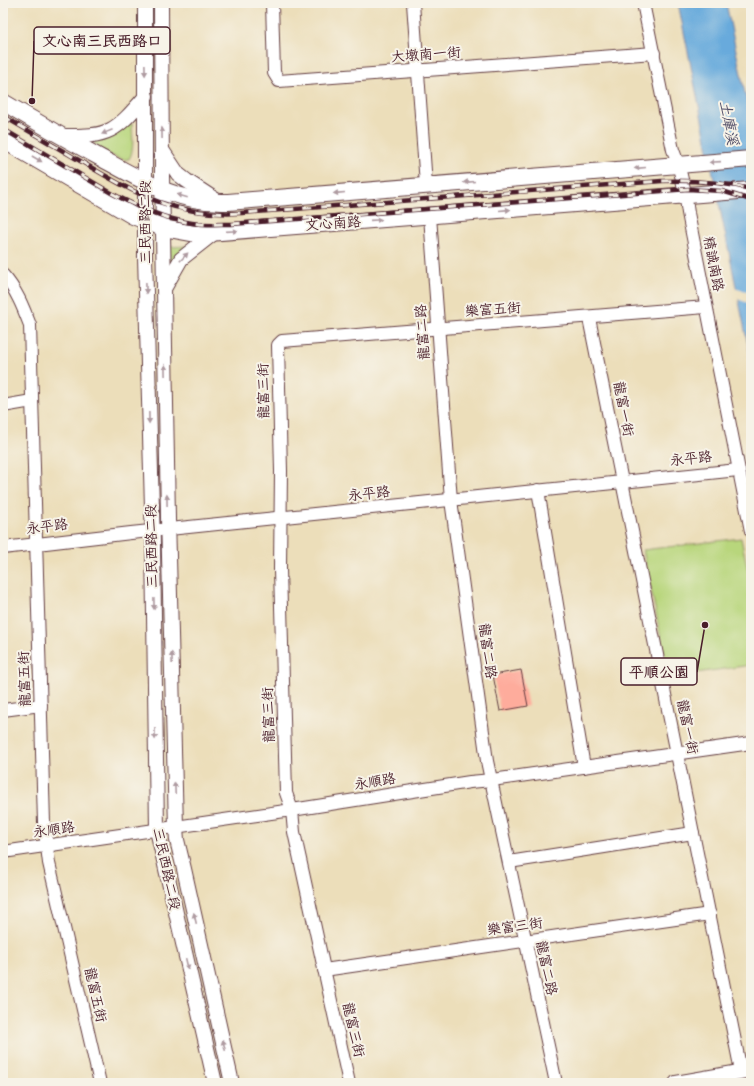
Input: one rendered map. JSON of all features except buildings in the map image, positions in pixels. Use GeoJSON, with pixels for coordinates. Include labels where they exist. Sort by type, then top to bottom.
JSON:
{"type":"FeatureCollection","features":[{"type":"Feature","properties":{"kind":"main road"},"geometry":{"type":"LineString","coordinates":[[3,102],[146,184],[162,191],[206,202],[220,203],[751,159]]}},
{"type":"Feature","properties":{"kind":"main road","name":"文心南路"},"geometry":{"type":"LineString","coordinates":[[3,140],[145,222],[163,228],[196,234],[751,190]]}},
{"type":"Feature","properties":{"kind":"street","name":"三民西路二段"},"geometry":{"type":"LineString","coordinates":[[145,3],[145,222],[152,531],[156,830],[215,1083]]}},
{"type":"Feature","properties":{"kind":"street","name":"三民西路二段"},"geometry":{"type":"LineString","coordinates":[[161,3],[162,191],[168,530],[176,827],[177,840],[232,1083]]}},
{"type":"Feature","properties":{"kind":"street","name":"大墩南一街"},"geometry":{"type":"LineString","coordinates":[[272,3],[274,73],[279,81],[654,53]]}},
{"type":"Feature","properties":{"kind":"street"},"geometry":{"type":"LineString","coordinates":[[413,3],[426,185]]}},
{"type":"Feature","properties":{"kind":"street","name":"精誠南路"},"geometry":{"type":"LineString","coordinates":[[643,3],[673,150],[679,165],[686,195],[706,307],[751,531]]}},
{"type":"Feature","properties":{"kind":"street"},"geometry":{"type":"LineString","coordinates":[[61,136],[88,137],[106,133],[122,123],[146,96]]}},
{"type":"Feature","properties":{"kind":"street"},"geometry":{"type":"LineString","coordinates":[[162,150],[178,174],[220,203]]}},
{"type":"Feature","properties":{"kind":"street","name":"龍富二路"},"geometry":{"type":"LineString","coordinates":[[430,216],[451,500],[487,761],[556,1083]]}},
{"type":"Feature","properties":{"kind":"street"},"geometry":{"type":"LineString","coordinates":[[164,289],[170,275],[181,259],[214,233]]}},
{"type":"Feature","properties":{"kind":"street","name":"龍富五街"},"geometry":{"type":"LineString","coordinates":[[3,275],[10,283],[20,300],[30,325],[44,823],[49,863],[100,1083]]}},
{"type":"Feature","properties":{"kind":"street","name":"樂富五街"},"geometry":{"type":"LineString","coordinates":[[282,341],[589,318],[706,307]]}},
{"type":"Feature","properties":{"kind":"street","name":"龍富一街"},"geometry":{"type":"LineString","coordinates":[[589,318],[693,833],[746,1070]]}},
{"type":"Feature","properties":{"kind":"street","name":"龍富三街"},"geometry":{"type":"LineString","coordinates":[[282,341],[278,345],[281,471],[280,569],[286,793],[292,810],[294,832],[350,1083]]}},
{"type":"Feature","properties":{"kind":"street"},"geometry":{"type":"LineString","coordinates":[[3,406],[32,400]]}},
{"type":"Feature","properties":{"kind":"street","name":"永平路"},"geometry":{"type":"LineString","coordinates":[[3,548],[37,543],[738,470]]}},
{"type":"Feature","properties":{"kind":"street"},"geometry":{"type":"LineString","coordinates":[[538,490],[584,767]]}},
{"type":"Feature","properties":{"kind":"street"},"geometry":{"type":"LineString","coordinates":[[3,710],[41,705]]}},
{"type":"Feature","properties":{"kind":"street","name":"永順路"},"geometry":{"type":"LineString","coordinates":[[3,852],[292,810],[470,782],[751,743]]}},
{"type":"Feature","properties":{"kind":"street"},"geometry":{"type":"LineString","coordinates":[[509,862],[693,833]]}},
{"type":"Feature","properties":{"kind":"street","name":"樂富三街"},"geometry":{"type":"LineString","coordinates":[[324,970],[710,914]]}},
{"type":"Feature","properties":{"kind":"street"},"geometry":{"type":"LineString","coordinates":[[676,1083],[746,1070]]}},
{"type":"Feature","properties":{"kind":"green space"},"geometry":{"type":"Polygon","coordinates":[[[130,123],[132,124],[133,142],[129,159],[120,159],[95,145],[94,141],[130,123]]]}},
{"type":"Feature","properties":{"kind":"green space"},"geometry":{"type":"Polygon","coordinates":[[[188,246],[170,267],[169,247],[188,246]]]}},
{"type":"Feature","properties":{"kind":"green space"},"geometry":{"type":"Polygon","coordinates":[[[741,538],[751,585],[751,665],[669,677],[643,550],[741,538]]]}},
{"type":"Feature","properties":{"kind":"water","name":"土庫溪"},"geometry":{"type":"Polygon","coordinates":[[[678,3],[726,3],[751,122],[751,360],[678,3]]]}},
{"type":"Feature","properties":{"kind":"pier"},"geometry":{"type":"Polygon","coordinates":[[[734,288],[751,293],[751,304],[737,299],[734,288]]]}},
{"type":"Feature","properties":{"kind":"railway"},"geometry":{"type":"LineString","coordinates":[[3,116],[139,194],[176,207],[196,211],[242,213],[662,181],[707,182],[751,189]]}},
{"type":"Feature","properties":{"kind":"railway"},"geometry":{"type":"LineString","coordinates":[[3,129],[122,199],[171,219],[197,224],[232,224],[688,189],[722,191],[751,200]]}},
{"type":"Feature","properties":{"kind":"place","name":"文心南三民西路口"},"geometry":{"type":"Point","coordinates":[32,101]}},
{"type":"Feature","properties":{"kind":"place","name":"平順公園"},"geometry":{"type":"Point","coordinates":[705,625]}}]}
